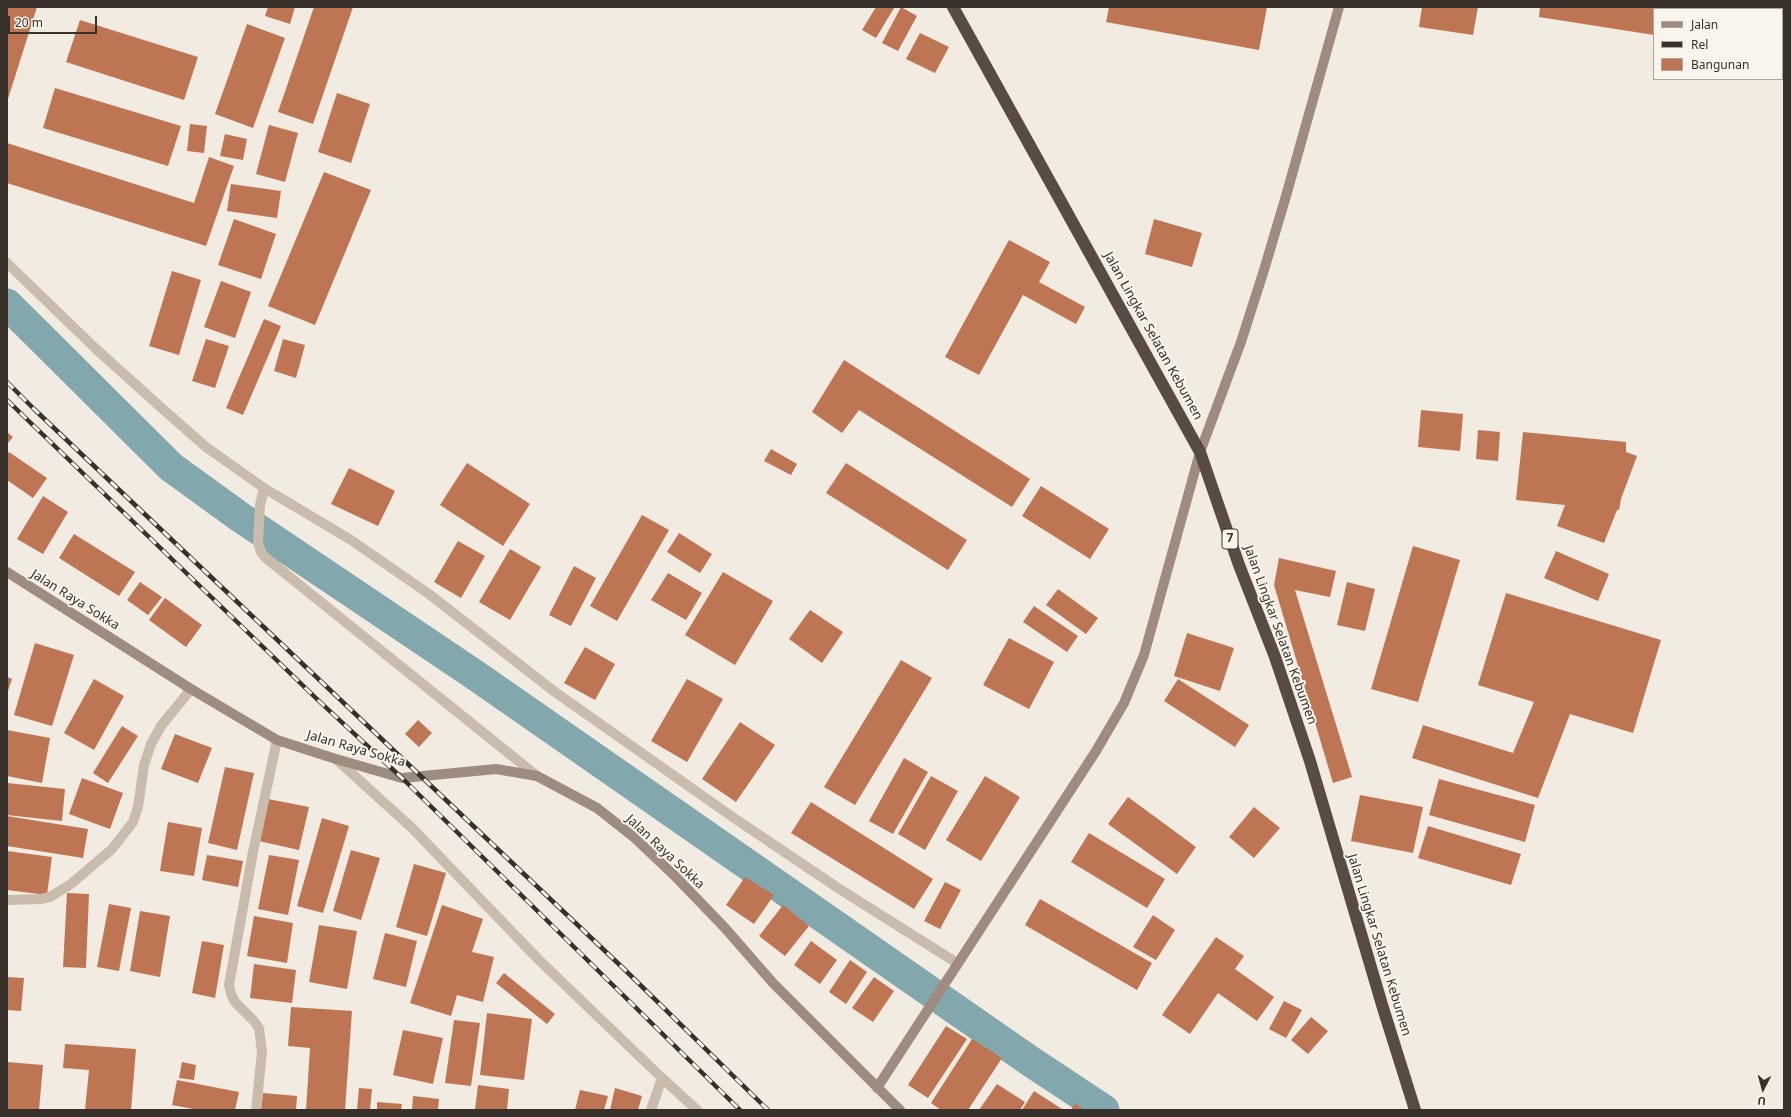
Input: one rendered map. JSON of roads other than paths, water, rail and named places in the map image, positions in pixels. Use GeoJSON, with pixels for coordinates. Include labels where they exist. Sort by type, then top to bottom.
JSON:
{"type":"FeatureCollection","features":[{"type":"Feature","properties":{"kind":"highway","name":"Jalan Lingkar Selatan Kebumen"},"geometry":{"type":"LineString","coordinates":[[953,7],[1200,452],[1239,564],[1275,657],[1310,761],[1383,1008],[1415,1110]]}},
{"type":"Feature","properties":{"kind":"street"},"geometry":{"type":"LineString","coordinates":[[877,1088],[1096,751],[1124,703],[1144,656],[1200,452],[1241,342],[1259,284],[1288,189],[1339,7]]}},
{"type":"Feature","properties":{"kind":"street"},"geometry":{"type":"LineString","coordinates":[[7,263],[95,348],[206,446],[264,488],[351,540],[429,594],[555,692],[734,818],[838,888],[957,963]]}},
{"type":"Feature","properties":{"kind":"street"},"geometry":{"type":"LineString","coordinates":[[264,488],[260,505],[258,543],[261,552],[266,558],[537,776]]}},
{"type":"Feature","properties":{"kind":"street","name":"Jalan Raya Sokka"},"geometry":{"type":"LineString","coordinates":[[7,572],[191,688],[277,740],[402,778],[496,769],[537,776],[597,808],[641,844],[675,876],[725,928],[773,983],[827,1035],[900,1110]]}},
{"type":"Feature","properties":{"kind":"street"},"geometry":{"type":"LineString","coordinates":[[7,900],[42,899],[57,893],[99,861],[116,845],[133,822],[138,807],[144,765],[151,744],[162,726],[191,688]]}},
{"type":"Feature","properties":{"kind":"street"},"geometry":{"type":"LineString","coordinates":[[256,1110],[262,1052],[259,1028],[235,1002],[229,985],[253,852],[277,740]]}},
{"type":"Feature","properties":{"kind":"street"},"geometry":{"type":"LineString","coordinates":[[336,759],[412,828],[540,960],[697,1110]]}},
{"type":"Feature","properties":{"kind":"street"},"geometry":{"type":"LineString","coordinates":[[651,1110],[662,1078]]}},
{"type":"Feature","properties":{"kind":"waterway"},"geometry":{"type":"LineString","coordinates":[[7,304],[171,467],[240,517],[475,675],[1030,1061],[1104,1110]]}},
{"type":"Feature","properties":{"kind":"railway"},"geometry":{"type":"LineString","coordinates":[[7,382],[624,969],[768,1110]]}},
{"type":"Feature","properties":{"kind":"railway"},"geometry":{"type":"LineString","coordinates":[[7,400],[320,702],[402,778],[740,1110]]}}]}
